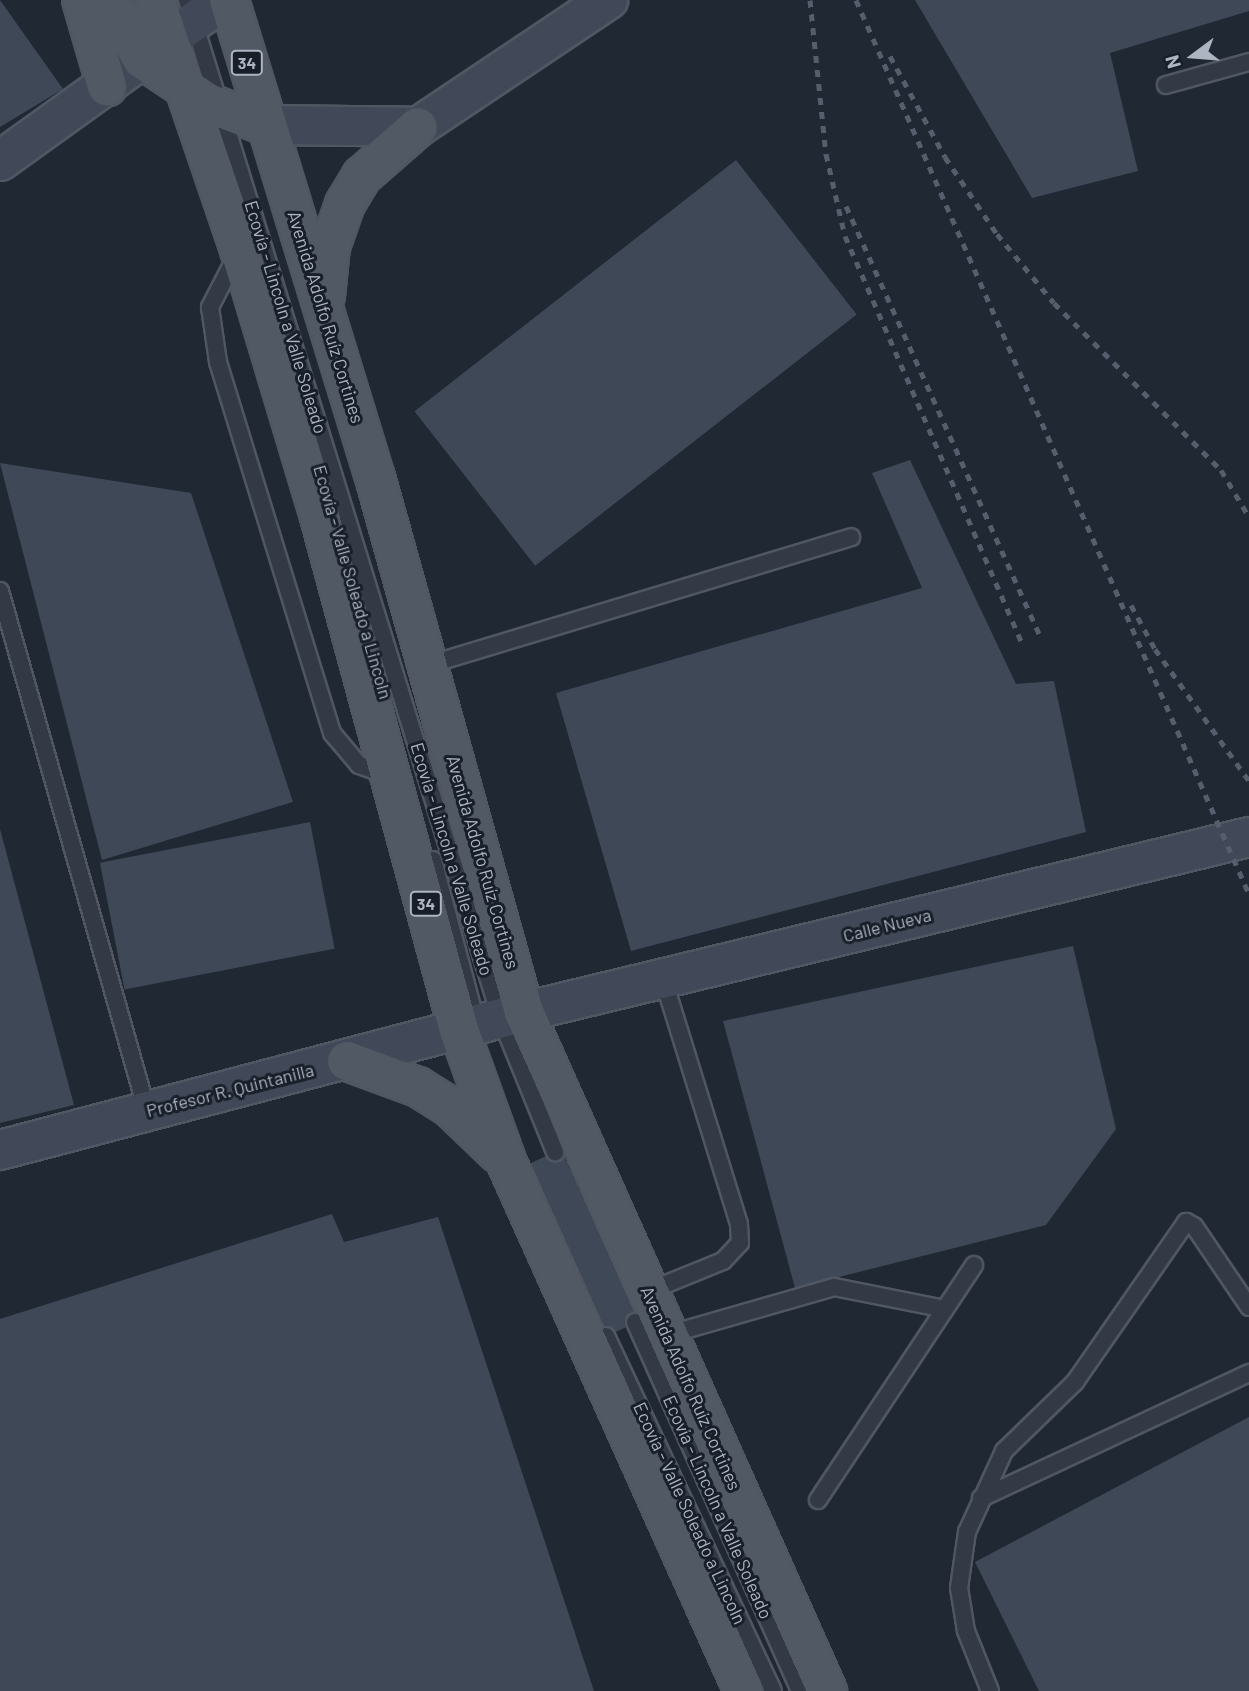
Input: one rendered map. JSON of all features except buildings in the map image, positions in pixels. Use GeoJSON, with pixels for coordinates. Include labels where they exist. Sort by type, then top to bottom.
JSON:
{"type":"FeatureCollection","features":[{"type":"Feature","properties":{"kind":"main road"},"geometry":{"type":"LineString","coordinates":[[82,0],[107,86]]}},
{"type":"Feature","properties":{"kind":"main road","name":"Avenida Adolfo Ruíz Cortines"},"geometry":{"type":"LineString","coordinates":[[110,0],[182,21]]}},
{"type":"Feature","properties":{"kind":"main road","name":"Avenida Adolfo Ruíz Cortines"},"geometry":{"type":"LineString","coordinates":[[155,0],[182,21],[206,100],[240,250],[393,777],[490,1021],[650,1316],[827,1691]]}},
{"type":"Feature","properties":{"kind":"main road","name":"Avenida Adolfo Ruíz Cortines"},"geometry":{"type":"LineString","coordinates":[[229,0],[428,665],[517,1164],[744,1691]]}},
{"type":"Feature","properties":{"kind":"main road"},"geometry":{"type":"LineString","coordinates":[[206,100],[265,125]]}},
{"type":"Feature","properties":{"kind":"main road"},"geometry":{"type":"LineString","coordinates":[[323,309],[330,247],[345,204],[362,176],[418,127]]}},
{"type":"Feature","properties":{"kind":"main road"},"geometry":{"type":"LineString","coordinates":[[347,1061],[418,1087],[450,1107],[517,1164]]}},
{"type":"Feature","properties":{"kind":"street"},"geometry":{"type":"LineString","coordinates":[[265,125],[418,127],[608,0]]}},
{"type":"Feature","properties":{"kind":"street"},"geometry":{"type":"LineString","coordinates":[[0,162],[107,86],[182,21]]}},
{"type":"Feature","properties":{"kind":"street","name":"Calle Nueva"},"geometry":{"type":"LineString","coordinates":[[490,1021],[1249,837]]}},
{"type":"Feature","properties":{"kind":"street","name":"Profesor R. Quintanilla"},"geometry":{"type":"LineString","coordinates":[[0,1150],[347,1061],[490,1021]]}},
{"type":"Feature","properties":{"kind":"lane"},"geometry":{"type":"LineString","coordinates":[[1166,85],[1249,62]]}},
{"type":"Feature","properties":{"kind":"lane","name":"Ecovía - Valle Soleado a Lincoln"},"geometry":{"type":"LineString","coordinates":[[206,100],[291,364],[490,1021]]}},
{"type":"Feature","properties":{"kind":"lane","name":"Ecovía - Lincoln a Valle Soleado"},"geometry":{"type":"LineString","coordinates":[[206,100],[490,1021],[555,1152]]}},
{"type":"Feature","properties":{"kind":"lane"},"geometry":{"type":"LineString","coordinates":[[240,250],[210,307],[212,342],[332,733],[359,765],[393,777]]}},
{"type":"Feature","properties":{"kind":"lane"},"geometry":{"type":"LineString","coordinates":[[428,665],[851,537]]}},
{"type":"Feature","properties":{"kind":"lane"},"geometry":{"type":"LineString","coordinates":[[0,592],[147,1111]]}},
{"type":"Feature","properties":{"kind":"lane"},"geometry":{"type":"LineString","coordinates":[[650,1316],[723,1261],[740,1243],[739,1224],[663,979]]}},
{"type":"Feature","properties":{"kind":"lane"},"geometry":{"type":"LineString","coordinates":[[990,1691],[966,1631],[959,1588],[967,1532],[1004,1451],[1075,1382],[1186,1222],[1194,1226],[1249,1307]]}},
{"type":"Feature","properties":{"kind":"lane"},"geometry":{"type":"LineString","coordinates":[[818,1500],[974,1265]]}},
{"type":"Feature","properties":{"kind":"lane"},"geometry":{"type":"LineString","coordinates":[[650,1316],[834,1287],[945,1309]]}},
{"type":"Feature","properties":{"kind":"lane","name":"Ecovía - Lincoln a Valle Soleado"},"geometry":{"type":"LineString","coordinates":[[650,1316],[800,1691]]}},
{"type":"Feature","properties":{"kind":"lane","name":"Ecovía - Valle Soleado a Lincoln"},"geometry":{"type":"LineString","coordinates":[[606,1336],[773,1691]]}},
{"type":"Feature","properties":{"kind":"lane"},"geometry":{"type":"LineString","coordinates":[[981,1498],[1249,1373]]}},
{"type":"Feature","properties":{"kind":"railway"},"geometry":{"type":"LineString","coordinates":[[810,0],[826,154],[845,236],[1022,643]]}},
{"type":"Feature","properties":{"kind":"railway"},"geometry":{"type":"LineString","coordinates":[[856,0],[1249,894]]}},
{"type":"Feature","properties":{"kind":"railway"},"geometry":{"type":"LineString","coordinates":[[890,56],[945,157],[997,234],[1054,303],[1221,470],[1249,517]]}},
{"type":"Feature","properties":{"kind":"railway"},"geometry":{"type":"LineString","coordinates":[[846,206],[1040,636]]}},
{"type":"Feature","properties":{"kind":"railway"},"geometry":{"type":"LineString","coordinates":[[1131,605],[1155,649],[1249,781]]}}]}
